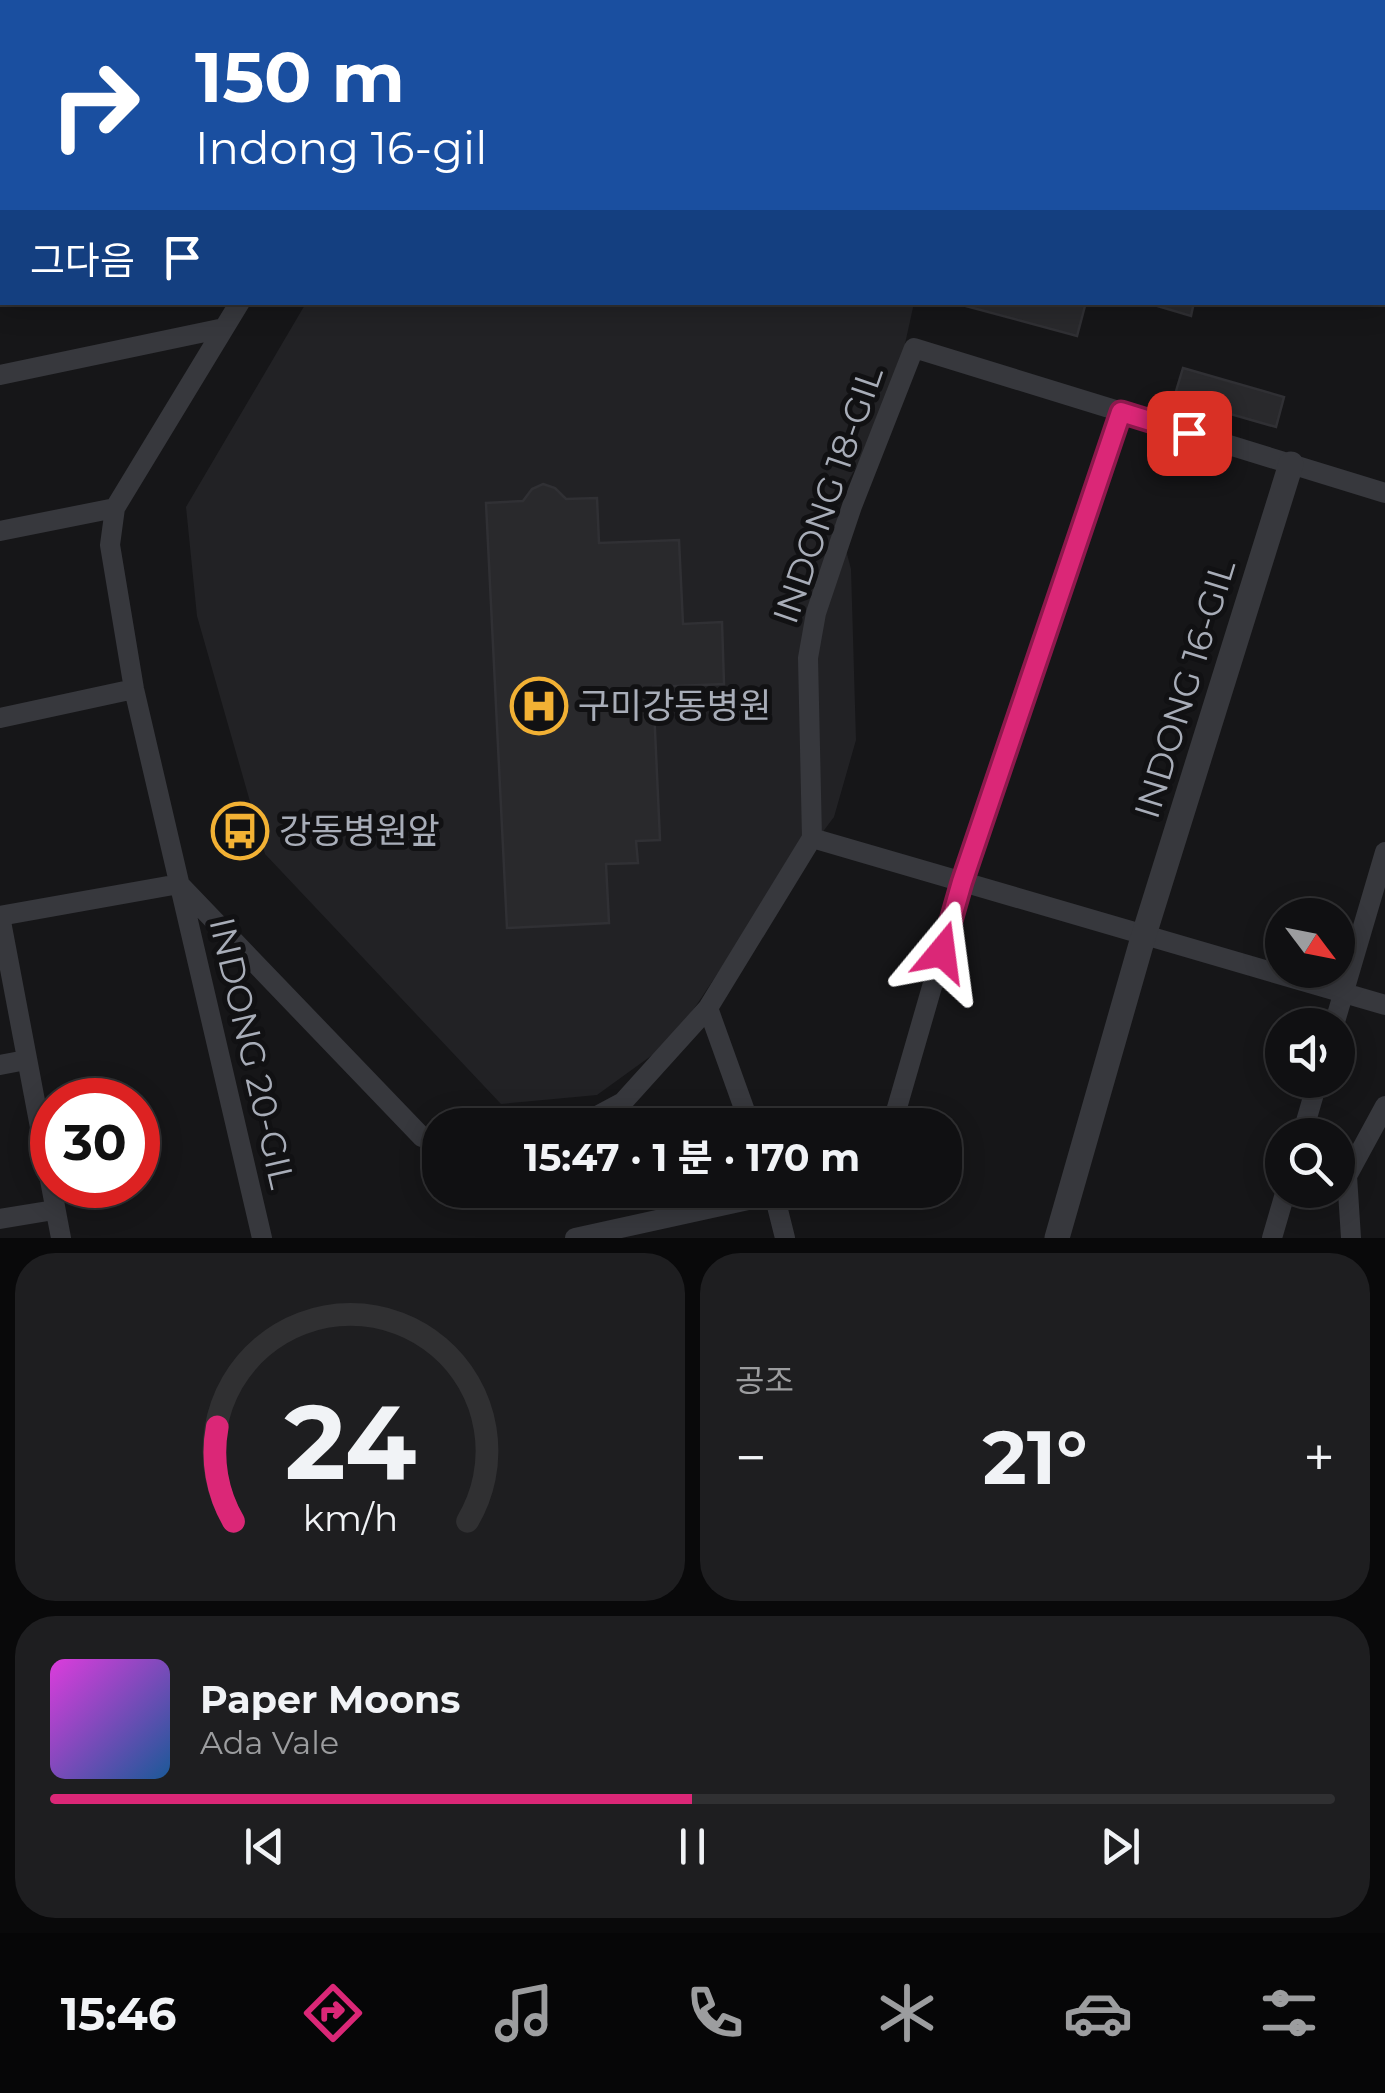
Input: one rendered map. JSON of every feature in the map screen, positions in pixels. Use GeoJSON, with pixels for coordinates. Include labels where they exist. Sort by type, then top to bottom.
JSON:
{"type":"FeatureCollection","features":[{"type":"Feature","properties":{"kind":"street","name":"INDONG 20-GIL"},"geometry":{"type":"LineString","coordinates":[[238,305],[115,508],[110,544],[134,689],[262,1238]]}},
{"type":"Feature","properties":{"kind":"street"},"geometry":{"type":"LineString","coordinates":[[0,375],[224,328]]}},
{"type":"Feature","properties":{"kind":"street","name":"INDONG 18-GIL"},"geometry":{"type":"LineString","coordinates":[[812,838],[808,658],[816,613],[852,506],[914,348],[1121,412]]}},
{"type":"Feature","properties":{"kind":"street"},"geometry":{"type":"LineString","coordinates":[[897,1108],[962,882],[1121,412],[1385,494]]}},
{"type":"Feature","properties":{"kind":"street","name":"INDONG 16-GIL"},"geometry":{"type":"LineString","coordinates":[[1057,1238],[1145,934],[1291,464]]}},
{"type":"Feature","properties":{"kind":"street"},"geometry":{"type":"LineString","coordinates":[[0,531],[115,508]]}},
{"type":"Feature","properties":{"kind":"street"},"geometry":{"type":"LineString","coordinates":[[0,718],[134,689]]}},
{"type":"Feature","properties":{"kind":"street"},"geometry":{"type":"LineString","coordinates":[[611,1108],[622,1102],[708,1008],[812,838],[1385,1005]]}},
{"type":"Feature","properties":{"kind":"street"},"geometry":{"type":"LineString","coordinates":[[1339,1008],[1385,852]]}},
{"type":"Feature","properties":{"kind":"street","name":"INDONG 20-GIL"},"geometry":{"type":"LineString","coordinates":[[60,1238],[0,916],[180,884]]}},
{"type":"Feature","properties":{"kind":"street","name":"INDONG 20-GIL"},"geometry":{"type":"LineString","coordinates":[[180,884],[422,1136]]}},
{"type":"Feature","properties":{"kind":"street"},"geometry":{"type":"LineString","coordinates":[[708,1008],[744,1108]]}},
{"type":"Feature","properties":{"kind":"street"},"geometry":{"type":"LineString","coordinates":[[0,1065],[26,1060]]}},
{"type":"Feature","properties":{"kind":"street"},"geometry":{"type":"LineString","coordinates":[[1351,1238],[1347,1176],[1385,1106]]}},
{"type":"Feature","properties":{"kind":"street"},"geometry":{"type":"LineString","coordinates":[[575,1238],[709,1208]]}},
{"type":"Feature","properties":{"kind":"street"},"geometry":{"type":"LineString","coordinates":[[782,1208],[785,1238]]}},
{"type":"Feature","properties":{"kind":"street"},"geometry":{"type":"LineString","coordinates":[[1272,1238],[1281,1208]]}},
{"type":"Feature","properties":{"kind":"street"},"geometry":{"type":"LineString","coordinates":[[0,1220],[54,1210]]}},
{"type":"Feature","properties":{"kind":"shaded area","name":"구미강동병원"},"geometry":{"type":"Polygon","coordinates":[[[305,305],[914,305],[901,362],[868,447],[834,505],[851,569],[856,740],[834,817],[730,955],[673,1040],[597,1095],[501,1104],[265,854],[197,616],[186,507],[305,305]]]}},
{"type":"Feature","properties":{"kind":"building"},"geometry":{"type":"Polygon","coordinates":[[[962,305],[1085,305],[1077,336],[962,305]]]}},
{"type":"Feature","properties":{"kind":"building"},"geometry":{"type":"Polygon","coordinates":[[[1154,305],[1193,305],[1191,316],[1154,305]]]}},
{"type":"Feature","properties":{"kind":"building"},"geometry":{"type":"Polygon","coordinates":[[[1183,368],[1284,397],[1276,427],[1174,398],[1183,368]]]}},
{"type":"Feature","properties":{"kind":"building"},"geometry":{"type":"Polygon","coordinates":[[[543,484],[555,488],[566,499],[597,498],[599,543],[679,540],[683,624],[722,622],[724,684],[653,687],[660,840],[636,841],[638,863],[606,864],[609,923],[507,928],[486,503],[523,501],[532,489],[543,484]]]}},
{"type":"Feature","properties":{"kind":"place","name":"구미강동병원"},"geometry":{"type":"Point","coordinates":[539,706]}},
{"type":"Feature","properties":{"kind":"place","name":"강동병원앞"},"geometry":{"type":"Point","coordinates":[240,831]}},
{"type":"Feature","properties":{"kind":"route"},"geometry":{"type":"LineString","coordinates":[[942,952],[962,882],[1121,412],[1189,433]]}}]}
